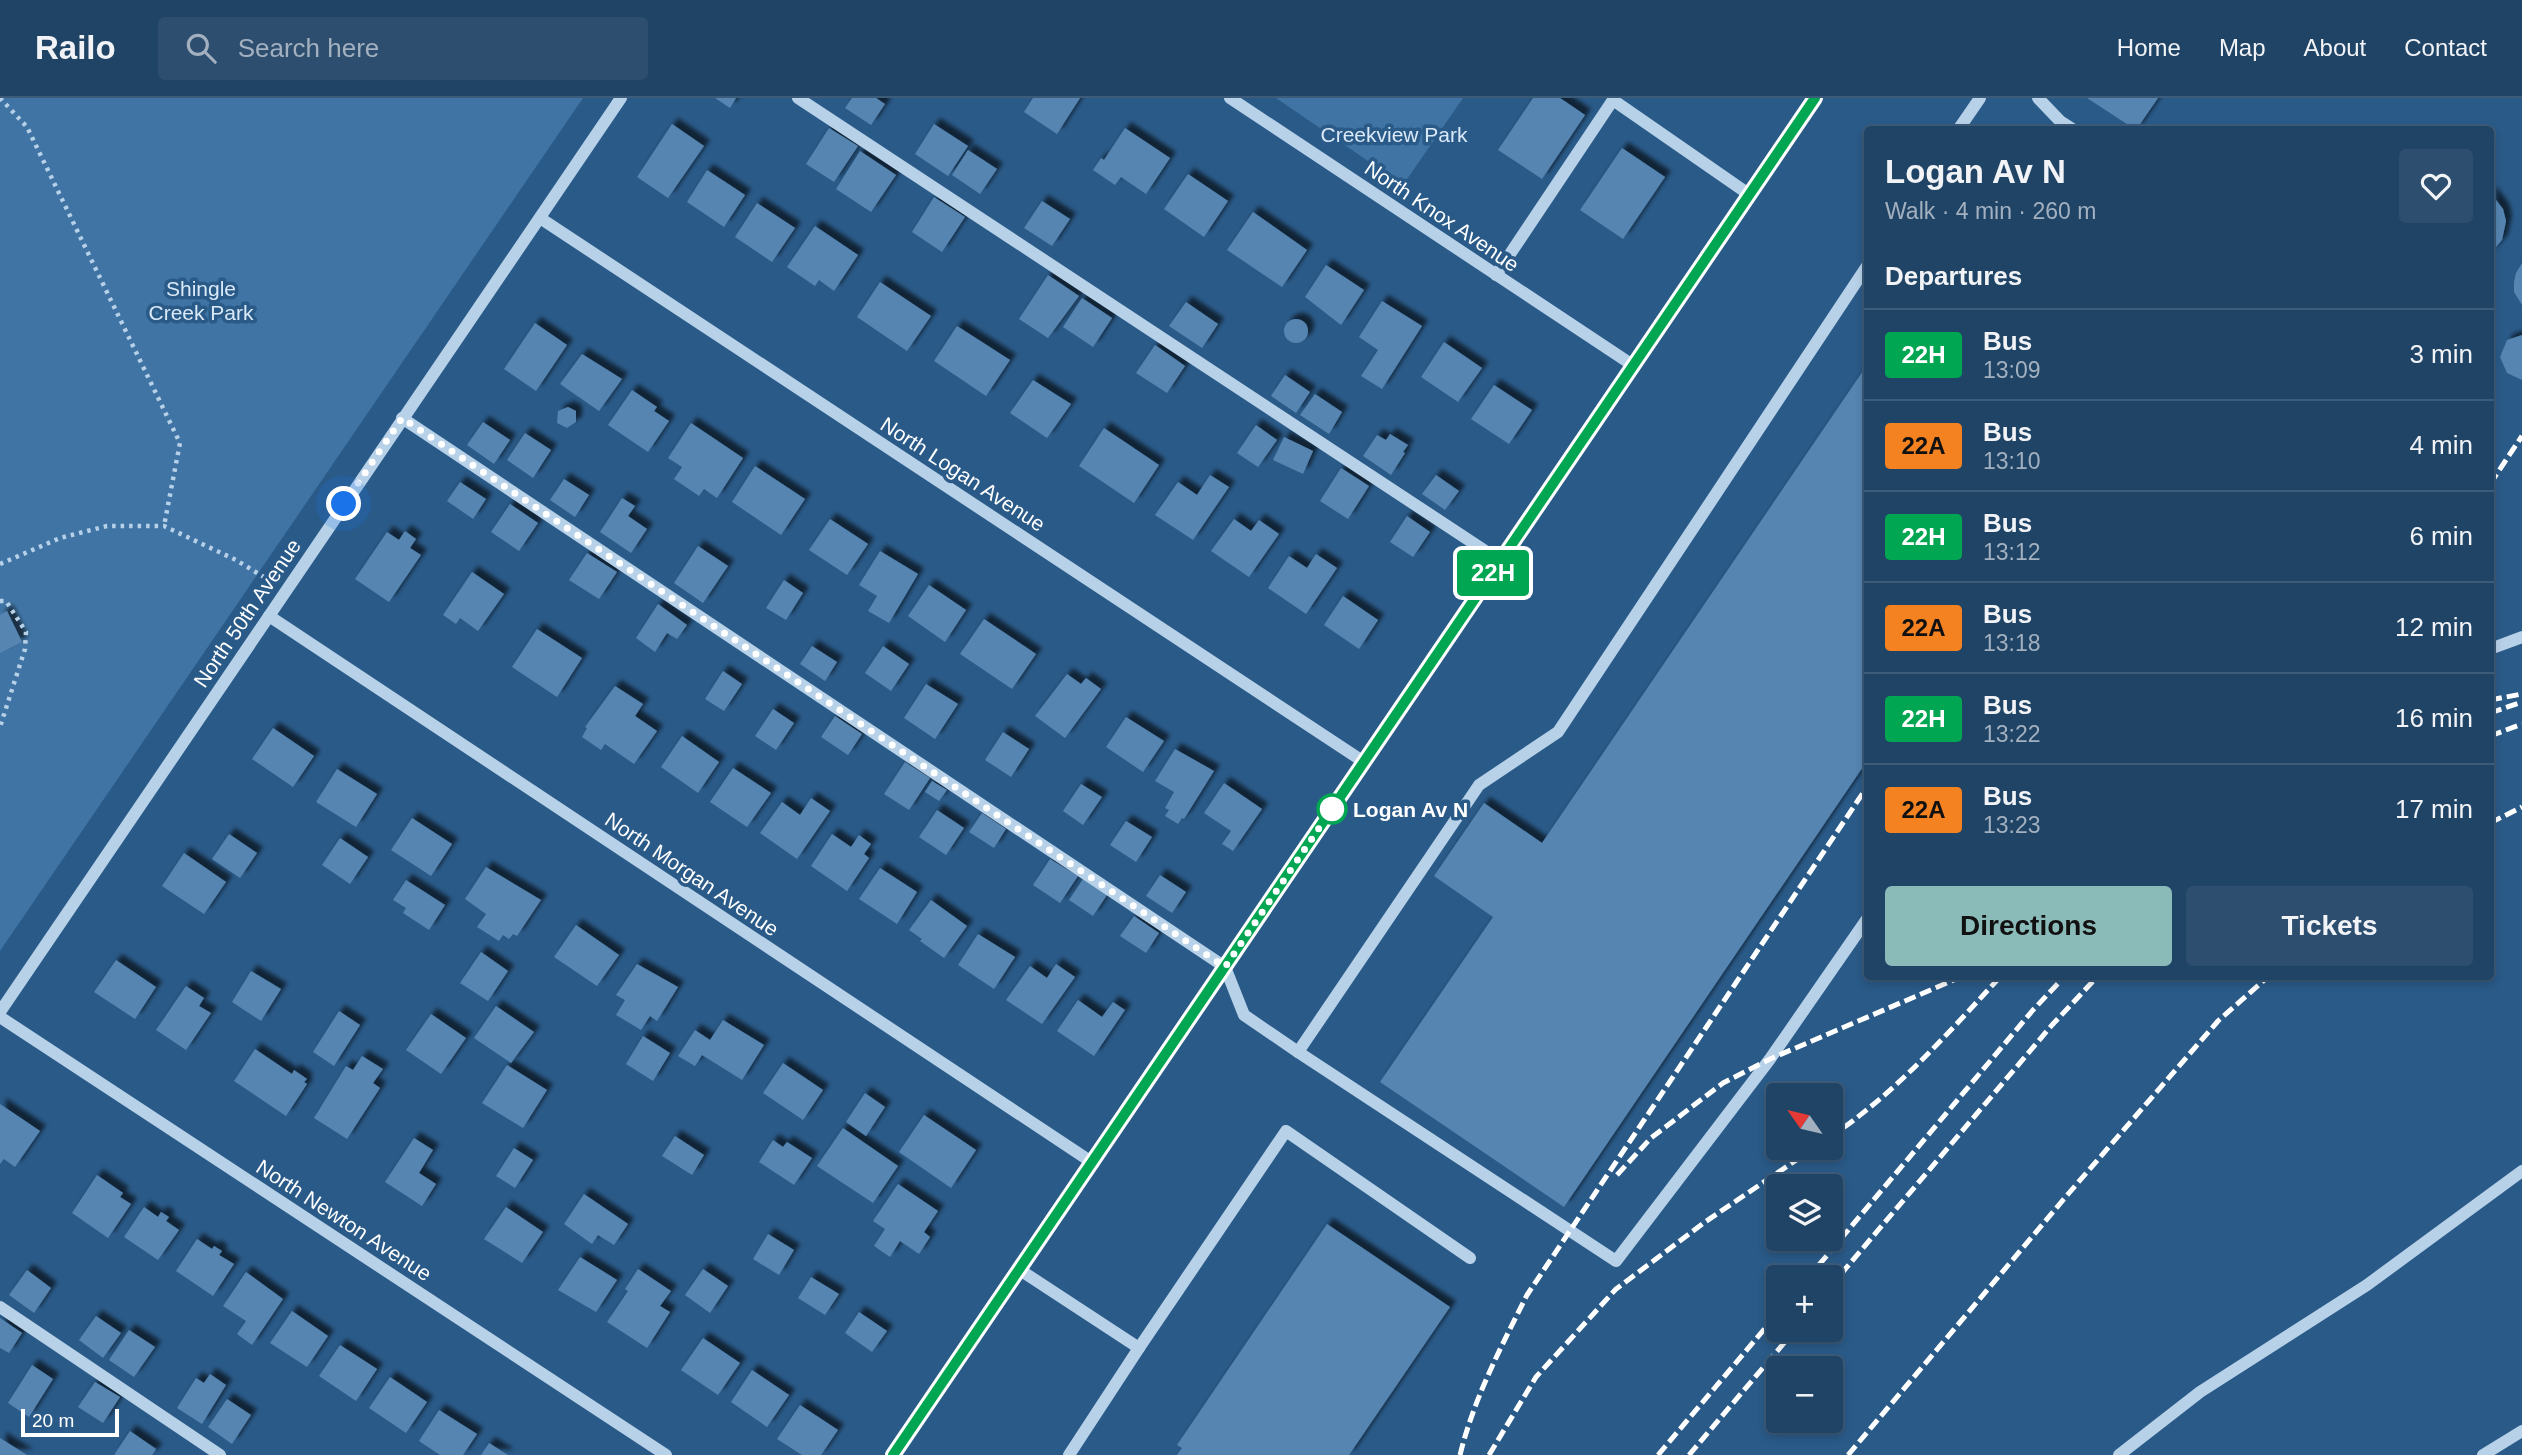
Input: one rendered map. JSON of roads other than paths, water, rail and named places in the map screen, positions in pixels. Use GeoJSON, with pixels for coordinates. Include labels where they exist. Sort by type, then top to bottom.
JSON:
{"type":"FeatureCollection","features":[{"type":"Feature","properties":{"kind":"street","name":"North 50th Avenue"},"geometry":{"type":"LineString","coordinates":[[0,1012],[621,98]]}},
{"type":"Feature","properties":{"kind":"street"},"geometry":{"type":"LineString","coordinates":[[798,98],[1502,562]]}},
{"type":"Feature","properties":{"kind":"street","name":"North Knox Avenue"},"geometry":{"type":"LineString","coordinates":[[1230,98],[1634,366]]}},
{"type":"Feature","properties":{"kind":"street"},"geometry":{"type":"LineString","coordinates":[[893,1455],[1815,98]]}},
{"type":"Feature","properties":{"kind":"street"},"geometry":{"type":"LineString","coordinates":[[1961,126],[1980,98]]}},
{"type":"Feature","properties":{"kind":"street"},"geometry":{"type":"LineString","coordinates":[[2038,98],[2068,126]]}},
{"type":"Feature","properties":{"kind":"street"},"geometry":{"type":"LineString","coordinates":[[1496,275],[1612,99],[1750,195]]}},
{"type":"Feature","properties":{"kind":"street","name":"North Logan Avenue"},"geometry":{"type":"LineString","coordinates":[[540,218],[1364,762]]}},
{"type":"Feature","properties":{"kind":"street"},"geometry":{"type":"LineString","coordinates":[[1298,1052],[1479,785],[1558,733],[1864,271]]}},
{"type":"Feature","properties":{"kind":"street"},"geometry":{"type":"LineString","coordinates":[[402,418],[1225,967],[1244,1015],[1616,1261],[1770,1059],[1864,923]]}},
{"type":"Feature","properties":{"kind":"street","name":"North Morgan Avenue"},"geometry":{"type":"LineString","coordinates":[[269,616],[1093,1163]]}},
{"type":"Feature","properties":{"kind":"street"},"geometry":{"type":"LineString","coordinates":[[2494,648],[2522,637]]}},
{"type":"Feature","properties":{"kind":"street","name":"North Newton Avenue"},"geometry":{"type":"LineString","coordinates":[[0,1017],[666,1455]]}},
{"type":"Feature","properties":{"kind":"street"},"geometry":{"type":"LineString","coordinates":[[1069,1455],[1286,1131],[1470,1258]]}},
{"type":"Feature","properties":{"kind":"street"},"geometry":{"type":"LineString","coordinates":[[2119,1455],[2200,1392],[2367,1285],[2522,1171]]}},
{"type":"Feature","properties":{"kind":"street"},"geometry":{"type":"LineString","coordinates":[[1020,1270],[1139,1348]]}},
{"type":"Feature","properties":{"kind":"street"},"geometry":{"type":"LineString","coordinates":[[0,1307],[220,1455]]}},
{"type":"Feature","properties":{"kind":"street"},"geometry":{"type":"LineString","coordinates":[[2483,1455],[2522,1431]]}},
{"type":"Feature","properties":{"kind":"railway"},"geometry":{"type":"LineString","coordinates":[[2494,478],[2522,436]]}},
{"type":"Feature","properties":{"kind":"railway"},"geometry":{"type":"LineString","coordinates":[[2494,699],[2522,694]]}},
{"type":"Feature","properties":{"kind":"railway"},"geometry":{"type":"LineString","coordinates":[[2494,712],[2522,702]]}},
{"type":"Feature","properties":{"kind":"railway"},"geometry":{"type":"LineString","coordinates":[[2494,734],[2522,724]]}},
{"type":"Feature","properties":{"kind":"railway"},"geometry":{"type":"LineString","coordinates":[[1460,1455],[1480,1393],[1527,1295],[1864,791]]}},
{"type":"Feature","properties":{"kind":"railway"},"geometry":{"type":"LineString","coordinates":[[2494,821],[2522,807]]}},
{"type":"Feature","properties":{"kind":"railway"},"geometry":{"type":"LineString","coordinates":[[1617,1175],[1651,1138],[1723,1083],[1770,1059],[1954,980]]}},
{"type":"Feature","properties":{"kind":"railway"},"geometry":{"type":"LineString","coordinates":[[1843,1128],[1899,1082],[1997,980]]}},
{"type":"Feature","properties":{"kind":"railway"},"geometry":{"type":"LineString","coordinates":[[1819,1265],[2061,980]]}},
{"type":"Feature","properties":{"kind":"railway"},"geometry":{"type":"LineString","coordinates":[[1843,1272],[2052,1025],[2094,980]]}},
{"type":"Feature","properties":{"kind":"railway"},"geometry":{"type":"LineString","coordinates":[[1848,1455],[2218,1021],[2264,980]]}},
{"type":"Feature","properties":{"kind":"railway"},"geometry":{"type":"LineString","coordinates":[[1489,1455],[1536,1377],[1616,1289],[1705,1222],[1796,1160]]}},
{"type":"Feature","properties":{"kind":"railway"},"geometry":{"type":"LineString","coordinates":[[1658,1455],[1766,1327]]}},
{"type":"Feature","properties":{"kind":"railway"},"geometry":{"type":"LineString","coordinates":[[1689,1455],[1785,1342]]}},
{"type":"Feature","properties":{"kind":"place","name":"Logan Av N"},"geometry":{"type":"Point","coordinates":[1332,809]}},
{"type":"Feature","properties":{"kind":"park label","name":"Creekview Park"},"geometry":{"type":"Point","coordinates":[1394,134]}},
{"type":"Feature","properties":{"kind":"park label","name":"Shingle Creek Park"},"geometry":{"type":"Point","coordinates":[201,300]}}]}
